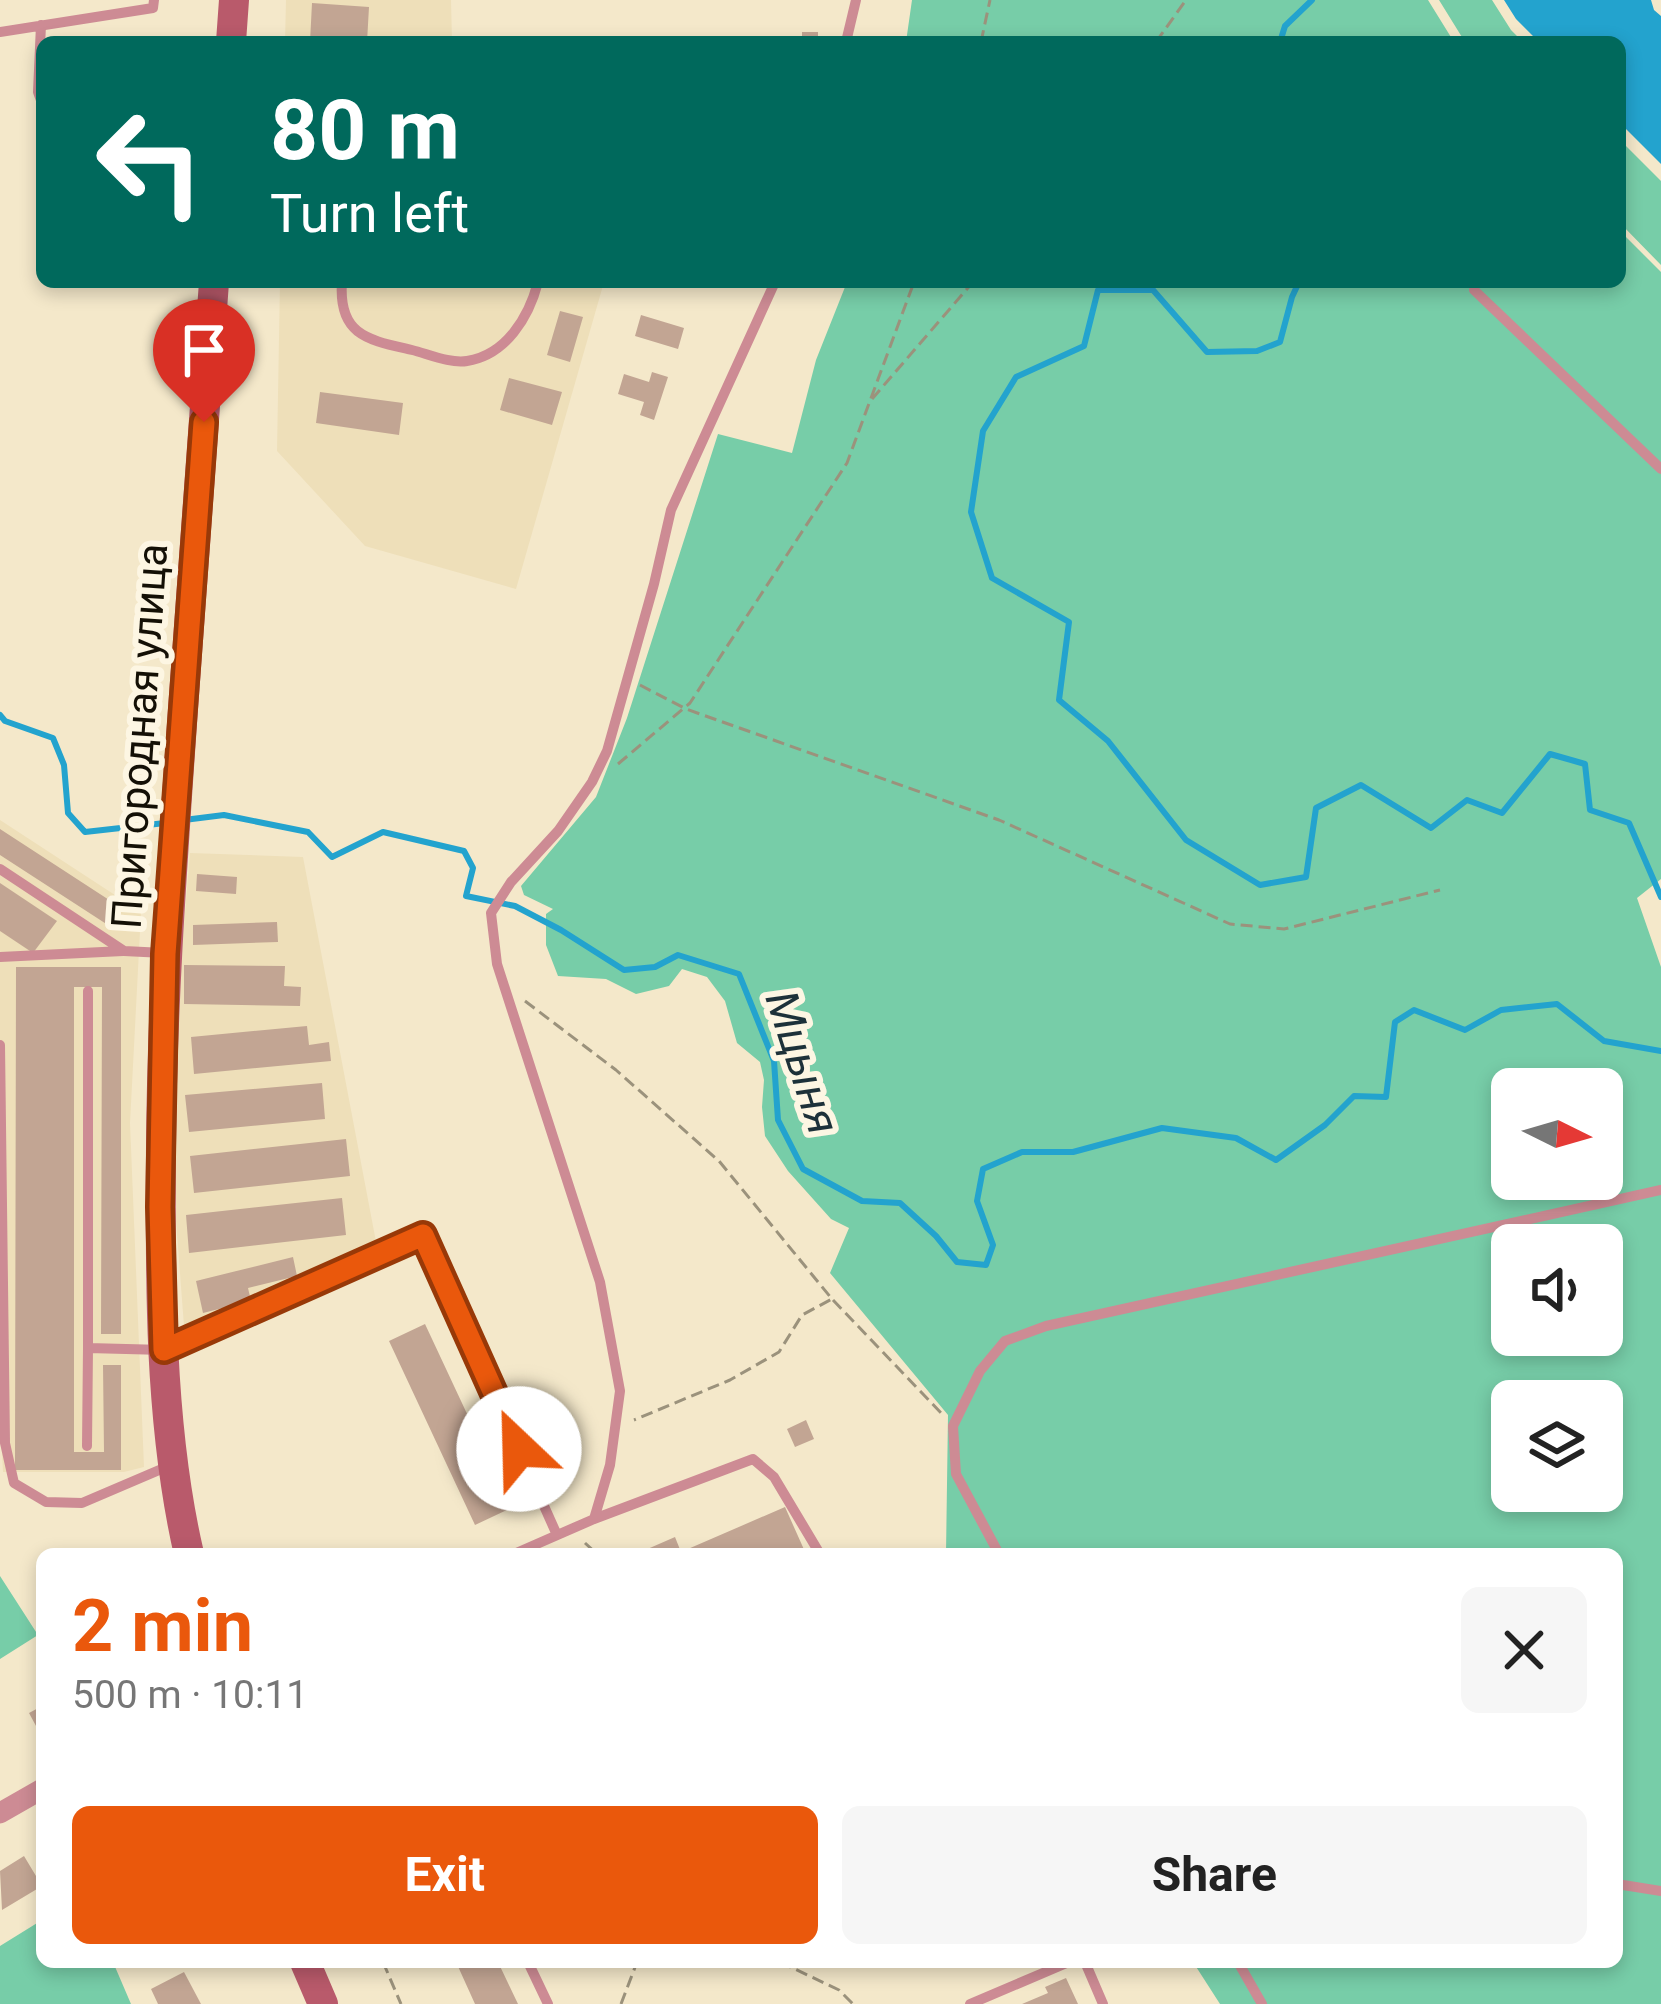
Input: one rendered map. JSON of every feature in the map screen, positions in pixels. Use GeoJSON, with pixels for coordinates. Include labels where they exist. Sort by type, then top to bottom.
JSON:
{"type":"FeatureCollection","features":[{"type":"Feature","properties":{"kind":"street"},"geometry":{"type":"LineString","coordinates":[[232,36],[235,0]]}},
{"type":"Feature","properties":{"kind":"street","name":"Пригородная улица"},"geometry":{"type":"LineString","coordinates":[[188,1548],[174,1464],[164,1350],[160,1207],[165,954],[214,288]]}},
{"type":"Feature","properties":{"kind":"street"},"geometry":{"type":"LineString","coordinates":[[0,1814],[36,1793]]}},
{"type":"Feature","properties":{"kind":"street"},"geometry":{"type":"LineString","coordinates":[[308,1968],[323,2004]]}},
{"type":"Feature","properties":{"kind":"lane"},"geometry":{"type":"LineString","coordinates":[[0,32],[153,8],[154,0]]}},
{"type":"Feature","properties":{"kind":"lane"},"geometry":{"type":"LineString","coordinates":[[847,36],[856,0]]}},
{"type":"Feature","properties":{"kind":"lane"},"geometry":{"type":"LineString","coordinates":[[41,26],[41,36]]}},
{"type":"Feature","properties":{"kind":"lane"},"geometry":{"type":"LineString","coordinates":[[342,288],[349,323],[368,340],[463,363],[492,353],[514,333],[536,288]]}},
{"type":"Feature","properties":{"kind":"lane"},"geometry":{"type":"LineString","coordinates":[[594,1519],[610,1465],[620,1391],[600,1282],[497,964],[491,913],[511,882],[558,831],[607,751],[671,510],[772,288]]}},
{"type":"Feature","properties":{"kind":"lane"},"geometry":{"type":"LineString","coordinates":[[1474,290],[1661,469]]}},
{"type":"Feature","properties":{"kind":"lane"},"geometry":{"type":"LineString","coordinates":[[0,869],[124,951]]}},
{"type":"Feature","properties":{"kind":"lane"},"geometry":{"type":"LineString","coordinates":[[0,957],[124,951],[165,954]]}},
{"type":"Feature","properties":{"kind":"lane"},"geometry":{"type":"LineString","coordinates":[[87,1446],[88,991]]}},
{"type":"Feature","properties":{"kind":"lane"},"geometry":{"type":"LineString","coordinates":[[0,1045],[2,1394],[14,1483],[46,1502],[82,1504],[174,1464]]}},
{"type":"Feature","properties":{"kind":"lane"},"geometry":{"type":"LineString","coordinates":[[996,1548],[956,1474],[953,1426],[980,1371],[1005,1341],[1046,1326],[1661,1190]]}},
{"type":"Feature","properties":{"kind":"lane"},"geometry":{"type":"LineString","coordinates":[[88,1348],[164,1350],[423,1235],[557,1535]]}},
{"type":"Feature","properties":{"kind":"lane"},"geometry":{"type":"LineString","coordinates":[[528,1548],[753,1459],[774,1477],[816,1548]]}},
{"type":"Feature","properties":{"kind":"lane"},"geometry":{"type":"LineString","coordinates":[[1623,1885],[1661,1891]]}},
{"type":"Feature","properties":{"kind":"lane"},"geometry":{"type":"LineString","coordinates":[[532,1968],[548,2004]]}},
{"type":"Feature","properties":{"kind":"lane"},"geometry":{"type":"LineString","coordinates":[[970,2004],[1056,1968]]}},
{"type":"Feature","properties":{"kind":"lane"},"geometry":{"type":"LineString","coordinates":[[1088,1968],[1103,2004]]}},
{"type":"Feature","properties":{"kind":"lane"},"geometry":{"type":"LineString","coordinates":[[1241,1968],[1262,2004]]}},
{"type":"Feature","properties":{"kind":"path"},"geometry":{"type":"LineString","coordinates":[[982,36],[990,0]]}},
{"type":"Feature","properties":{"kind":"path"},"geometry":{"type":"LineString","coordinates":[[1160,36],[1186,0]]}},
{"type":"Feature","properties":{"kind":"path"},"geometry":{"type":"LineString","coordinates":[[592,782],[690,703],[847,463],[912,288]]}},
{"type":"Feature","properties":{"kind":"path"},"geometry":{"type":"LineString","coordinates":[[870,401],[968,288]]}},
{"type":"Feature","properties":{"kind":"path"},"geometry":{"type":"LineString","coordinates":[[628,678],[686,709],[999,820],[1230,924],[1284,929],[1440,890]]}},
{"type":"Feature","properties":{"kind":"path"},"geometry":{"type":"LineString","coordinates":[[504,985],[616,1070],[719,1161],[832,1299],[953,1426]]}},
{"type":"Feature","properties":{"kind":"path"},"geometry":{"type":"LineString","coordinates":[[615,1427],[730,1380],[779,1352],[802,1315],[832,1299]]}},
{"type":"Feature","properties":{"kind":"path"},"geometry":{"type":"LineString","coordinates":[[386,1968],[401,2004]]}},
{"type":"Feature","properties":{"kind":"path"},"geometry":{"type":"LineString","coordinates":[[621,2004],[635,1968]]}},
{"type":"Feature","properties":{"kind":"path"},"geometry":{"type":"LineString","coordinates":[[793,1968],[839,1990],[853,2004]]}},
{"type":"Feature","properties":{"kind":"shaded area"},"geometry":{"type":"Polygon","coordinates":[[[286,0],[451,0],[452,36],[285,36],[286,0]]]}},
{"type":"Feature","properties":{"kind":"shaded area"},"geometry":{"type":"Polygon","coordinates":[[[280,288],[602,288],[516,589],[365,546],[277,451],[280,288]]]}},
{"type":"Feature","properties":{"kind":"shaded area"},"geometry":{"type":"Polygon","coordinates":[[[0,820],[141,912],[130,1123],[144,1467],[124,1472],[3,1472],[0,820]]]}},
{"type":"Feature","properties":{"kind":"shaded area"},"geometry":{"type":"Polygon","coordinates":[[[190,853],[303,857],[377,1247],[185,1339],[168,1116],[190,853]]]}},
{"type":"Feature","properties":{"kind":"green space"},"geometry":{"type":"Polygon","coordinates":[[[912,0],[1428,0],[1450,36],[907,36],[912,0]]]}},
{"type":"Feature","properties":{"kind":"green space"},"geometry":{"type":"Polygon","coordinates":[[[1439,0],[1492,0],[1517,36],[1461,36],[1439,0]]]}},
{"type":"Feature","properties":{"kind":"green space"},"geometry":{"type":"Polygon","coordinates":[[[1626,146],[1661,181],[1661,265],[1626,229],[1626,146]]]}},
{"type":"Feature","properties":{"kind":"green space"},"geometry":{"type":"Polygon","coordinates":[[[1626,237],[1661,272],[1661,879],[1637,898],[1661,967],[1661,2004],[1220,2004],[1197,1968],[1623,1968],[1623,1548],[946,1548],[948,1415],[830,1273],[849,1228],[831,1219],[788,1171],[765,1136],[760,1062],[737,1043],[725,1001],[707,977],[682,969],[669,986],[636,994],[606,979],[558,976],[546,945],[546,914],[553,909],[524,895],[521,886],[596,797],[627,718],[718,434],[792,453],[816,360],[845,288],[1626,288],[1626,237]]]}},
{"type":"Feature","properties":{"kind":"green space"},"geometry":{"type":"Polygon","coordinates":[[[0,1576],[36,1636],[0,1659],[0,1576]]]}},
{"type":"Feature","properties":{"kind":"green space"},"geometry":{"type":"Polygon","coordinates":[[[36,1924],[36,1968],[116,1968],[131,2004],[0,2004],[0,1946],[36,1924]]]}},
{"type":"Feature","properties":{"kind":"water"},"geometry":{"type":"Polygon","coordinates":[[[1504,0],[1651,0],[1661,16],[1661,164],[1626,129],[1626,36],[1533,36],[1504,0]]]}},
{"type":"Feature","properties":{"kind":"building"},"geometry":{"type":"Polygon","coordinates":[[[312,3],[369,7],[367,36],[310,36],[312,3]]]}},
{"type":"Feature","properties":{"kind":"building"},"geometry":{"type":"Polygon","coordinates":[[[560,311],[583,317],[570,362],[547,355],[560,311]]]}},
{"type":"Feature","properties":{"kind":"building"},"geometry":{"type":"Polygon","coordinates":[[[641,315],[684,328],[678,349],[635,336],[641,315]]]}},
{"type":"Feature","properties":{"kind":"building"},"geometry":{"type":"Polygon","coordinates":[[[652,372],[668,377],[654,420],[640,415],[644,402],[618,394],[624,374],[649,382],[652,372]]]}},
{"type":"Feature","properties":{"kind":"building"},"geometry":{"type":"Polygon","coordinates":[[[509,378],[562,392],[552,425],[500,410],[509,378]]]}},
{"type":"Feature","properties":{"kind":"building"},"geometry":{"type":"Polygon","coordinates":[[[320,392],[403,403],[399,435],[316,423],[320,392]]]}},
{"type":"Feature","properties":{"kind":"building"},"geometry":{"type":"Polygon","coordinates":[[[0,829],[123,909],[111,927],[0,855],[0,829]]]}},
{"type":"Feature","properties":{"kind":"building"},"geometry":{"type":"Polygon","coordinates":[[[197,874],[237,877],[236,894],[196,891],[197,874]]]}},
{"type":"Feature","properties":{"kind":"building"},"geometry":{"type":"Polygon","coordinates":[[[0,883],[57,921],[33,953],[0,931],[0,883]]]}},
{"type":"Feature","properties":{"kind":"building"},"geometry":{"type":"Polygon","coordinates":[[[277,922],[278,942],[193,945],[193,925],[277,922]]]}},
{"type":"Feature","properties":{"kind":"building"},"geometry":{"type":"Polygon","coordinates":[[[184,965],[285,966],[284,986],[301,987],[300,1006],[184,1004],[184,965]]]}},
{"type":"Feature","properties":{"kind":"building"},"geometry":{"type":"Polygon","coordinates":[[[16,967],[121,967],[121,1334],[101,1334],[102,987],[74,987],[74,1452],[104,1452],[103,1365],[121,1365],[121,1470],[15,1470],[16,967]]]}},
{"type":"Feature","properties":{"kind":"building"},"geometry":{"type":"Polygon","coordinates":[[[307,1026],[309,1045],[329,1042],[331,1061],[194,1074],[191,1037],[307,1026]]]}},
{"type":"Feature","properties":{"kind":"building"},"geometry":{"type":"Polygon","coordinates":[[[322,1083],[325,1119],[189,1132],[185,1095],[322,1083]]]}},
{"type":"Feature","properties":{"kind":"building"},"geometry":{"type":"Polygon","coordinates":[[[346,1139],[350,1176],[194,1193],[190,1156],[346,1139]]]}},
{"type":"Feature","properties":{"kind":"building"},"geometry":{"type":"Polygon","coordinates":[[[342,1198],[346,1235],[189,1253],[186,1215],[342,1198]]]}},
{"type":"Feature","properties":{"kind":"building"},"geometry":{"type":"Polygon","coordinates":[[[293,1257],[297,1276],[248,1288],[251,1301],[203,1313],[196,1281],[293,1257]]]}},
{"type":"Feature","properties":{"kind":"building"},"geometry":{"type":"Polygon","coordinates":[[[425,1324],[511,1508],[475,1525],[389,1341],[425,1324]]]}},
{"type":"Feature","properties":{"kind":"building"},"geometry":{"type":"Polygon","coordinates":[[[806,1420],[814,1439],[795,1447],[787,1429],[806,1420]]]}},
{"type":"Feature","properties":{"kind":"building"},"geometry":{"type":"Polygon","coordinates":[[[785,1507],[803,1548],[690,1548],[785,1507]]]}},
{"type":"Feature","properties":{"kind":"building"},"geometry":{"type":"Polygon","coordinates":[[[675,1537],[679,1548],[650,1548],[675,1537]]]}},
{"type":"Feature","properties":{"kind":"building"},"geometry":{"type":"Polygon","coordinates":[[[24,1856],[36,1876],[36,1890],[2,1910],[0,1871],[24,1856]]]}},
{"type":"Feature","properties":{"kind":"building"},"geometry":{"type":"Polygon","coordinates":[[[459,1968],[501,1968],[518,2004],[475,2004],[459,1968]]]}},
{"type":"Feature","properties":{"kind":"building"},"geometry":{"type":"Polygon","coordinates":[[[184,1972],[201,2004],[158,2004],[151,1989],[184,1972]]]}},
{"type":"Feature","properties":{"kind":"building"},"geometry":{"type":"Polygon","coordinates":[[[1066,1978],[1078,2004],[1022,2004],[1048,1993],[1045,1987],[1066,1978]]]}},
{"type":"Feature","properties":{"kind":"waterway","name":"Мцыня"},"geometry":{"type":"LineString","coordinates":[[1282,36],[1285,26],[1312,0]]}},
{"type":"Feature","properties":{"kind":"waterway","name":"Мцыня"},"geometry":{"type":"LineString","coordinates":[[1296,288],[1280,342],[1257,351],[1207,352],[1153,290],[1098,290],[1084,346],[1016,377],[983,431],[971,512],[992,578],[1069,622],[1059,700],[1108,741],[1186,840],[1260,885],[1306,877],[1316,808],[1361,785],[1431,828],[1467,800],[1502,813],[1550,754],[1585,764],[1590,810],[1629,823],[1661,897]]}},
{"type":"Feature","properties":{"kind":"waterway","name":"Мцыня"},"geometry":{"type":"LineString","coordinates":[[0,715],[53,738],[64,765],[68,813],[85,832],[165,823]]}},
{"type":"Feature","properties":{"kind":"waterway","name":"Мцыня"},"geometry":{"type":"LineString","coordinates":[[184,820],[224,815],[308,832],[332,857],[383,832],[464,851],[473,868],[466,896],[515,906],[624,970],[655,967],[678,955],[739,974],[774,1061],[778,1120],[803,1169],[862,1201],[900,1203],[957,1262],[986,1265],[993,1245],[977,1201],[983,1169],[1022,1152],[1073,1152],[1162,1128],[1236,1138],[1276,1160],[1325,1125],[1354,1096],[1386,1097],[1395,1022],[1414,1010],[1465,1030],[1501,1010],[1557,1004],[1604,1041],[1661,1051]]}},
{"type":"Feature","properties":{"kind":"route"},"geometry":{"type":"LineString","coordinates":[[204,422],[165,954],[160,1207],[164,1350],[423,1235],[519,1449]]}}]}
